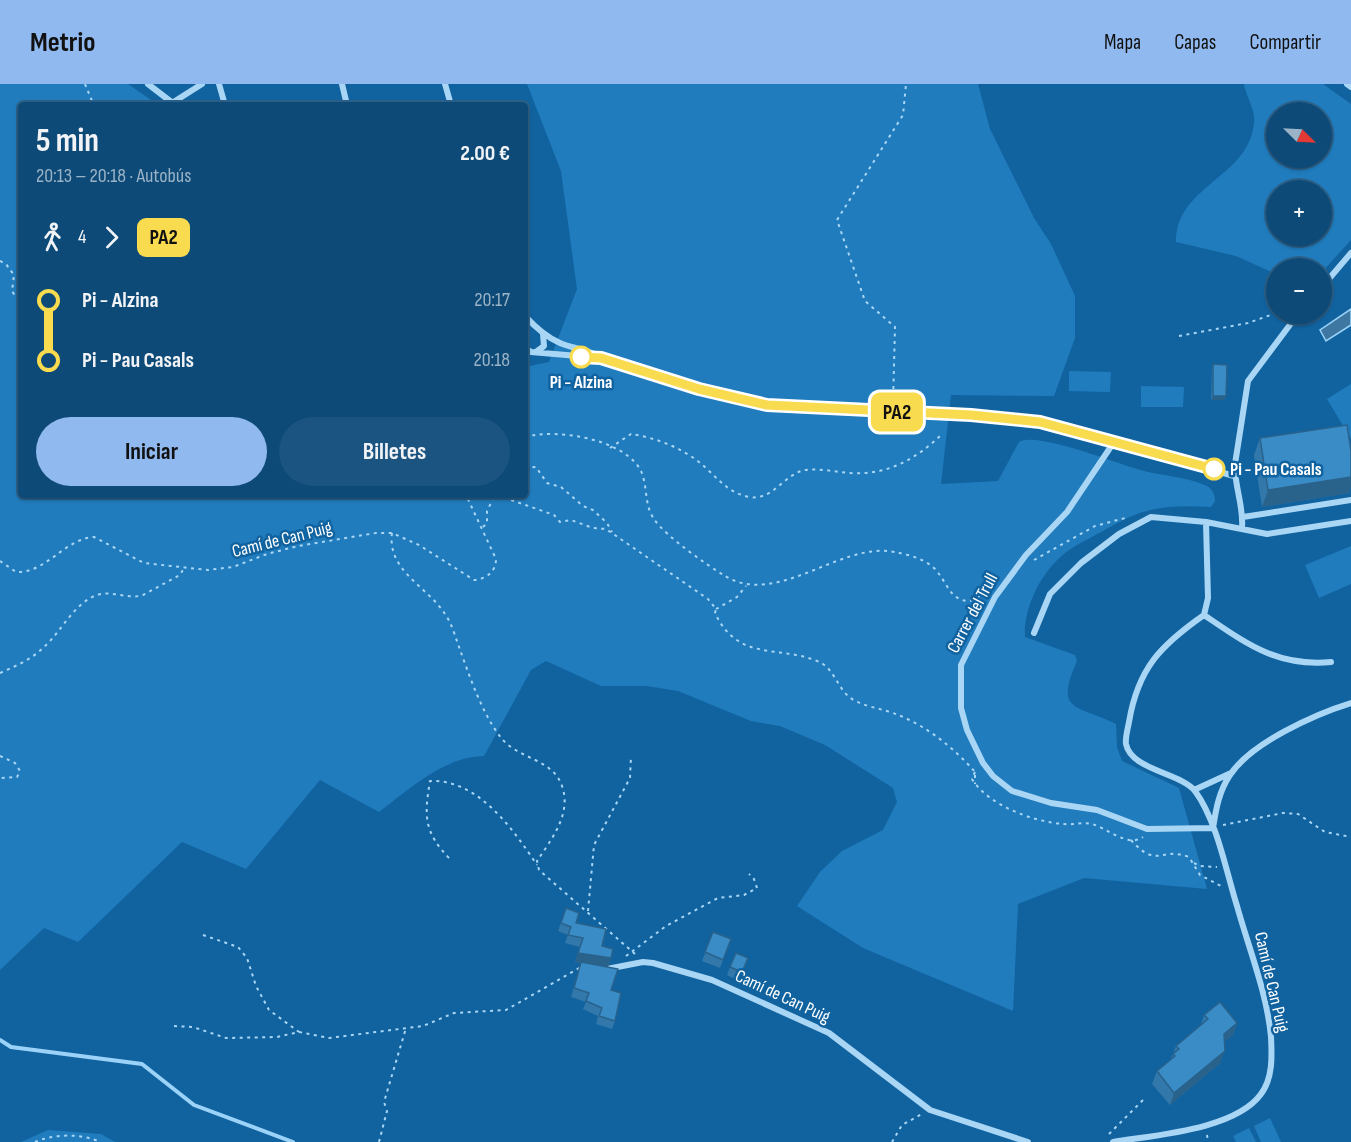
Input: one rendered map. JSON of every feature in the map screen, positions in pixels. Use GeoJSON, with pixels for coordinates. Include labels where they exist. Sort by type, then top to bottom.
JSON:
{"type":"FeatureCollection","features":[{"type":"Feature","properties":{"kind":"street"},"geometry":{"type":"LineString","coordinates":[[148,84],[170,102]]}},
{"type":"Feature","properties":{"kind":"street"},"geometry":{"type":"LineString","coordinates":[[176,102],[202,84]]}},
{"type":"Feature","properties":{"kind":"street"},"geometry":{"type":"LineString","coordinates":[[219,84],[224,102]]}},
{"type":"Feature","properties":{"kind":"street"},"geometry":{"type":"LineString","coordinates":[[342,84],[346,102]]}},
{"type":"Feature","properties":{"kind":"street"},"geometry":{"type":"LineString","coordinates":[[445,84],[450,102]]}},
{"type":"Feature","properties":{"kind":"street"},"geometry":{"type":"LineString","coordinates":[[1347,84],[1351,87]]}},
{"type":"Feature","properties":{"kind":"street"},"geometry":{"type":"LineString","coordinates":[[1332,275],[1351,253]]}},
{"type":"Feature","properties":{"kind":"street"},"geometry":{"type":"LineString","coordinates":[[528,318],[545,339],[544,346],[528,350]]}},
{"type":"Feature","properties":{"kind":"street"},"geometry":{"type":"LineString","coordinates":[[1242,528],[1243,517],[1234,476],[1248,381],[1291,324]]}},
{"type":"Feature","properties":{"kind":"street"},"geometry":{"type":"LineString","coordinates":[[528,331],[540,332],[561,343],[594,352],[601,358]]}},
{"type":"Feature","properties":{"kind":"street"},"geometry":{"type":"LineString","coordinates":[[528,350],[601,358],[743,401],[791,407],[1034,421],[1159,452],[1234,476]]}},
{"type":"Feature","properties":{"kind":"street","name":"Carrer del Trull"},"geometry":{"type":"LineString","coordinates":[[1114,442],[1067,512],[1026,555],[1000,588],[961,665],[961,708],[983,763],[993,776],[1021,795],[1097,810],[1140,828],[1177,831],[1213,828]]}},
{"type":"Feature","properties":{"kind":"street"},"geometry":{"type":"LineString","coordinates":[[1243,517],[1351,500]]}},
{"type":"Feature","properties":{"kind":"street"},"geometry":{"type":"LineString","coordinates":[[1034,633],[1050,594],[1090,556],[1119,534],[1148,518],[1206,522],[1258,533],[1276,534],[1351,521]]}},
{"type":"Feature","properties":{"kind":"street"},"geometry":{"type":"LineString","coordinates":[[1206,522],[1208,598],[1204,615],[1179,633],[1155,657],[1134,692],[1126,744],[1133,758],[1194,790],[1231,773],[1261,746],[1287,730],[1351,704]]}},
{"type":"Feature","properties":{"kind":"street"},"geometry":{"type":"LineString","coordinates":[[1204,615],[1259,651],[1287,662],[1310,664],[1331,662]]}},
{"type":"Feature","properties":{"kind":"street"},"geometry":{"type":"LineString","coordinates":[[1213,828],[1219,796],[1231,773]]}},
{"type":"Feature","properties":{"kind":"street","name":"Camí de Can Puig"},"geometry":{"type":"LineString","coordinates":[[1113,1142],[1205,1126],[1252,1104],[1267,1085],[1272,1062],[1268,1020],[1213,828],[1194,790]]}},
{"type":"Feature","properties":{"kind":"street"},"geometry":{"type":"LineString","coordinates":[[607,969],[643,962]]}},
{"type":"Feature","properties":{"kind":"street","name":"Camí de Can Puig"},"geometry":{"type":"LineString","coordinates":[[643,962],[680,969],[712,980],[820,1028],[930,1110],[1028,1142]]}},
{"type":"Feature","properties":{"kind":"path"},"geometry":{"type":"LineString","coordinates":[[85,84],[94,102]]}},
{"type":"Feature","properties":{"kind":"path"},"geometry":{"type":"LineString","coordinates":[[893,412],[895,327],[865,301],[837,220],[903,115],[906,84]]}},
{"type":"Feature","properties":{"kind":"path"},"geometry":{"type":"LineString","coordinates":[[0,261],[6,264],[14,275],[12,291],[18,300]]}},
{"type":"Feature","properties":{"kind":"path"},"geometry":{"type":"LineString","coordinates":[[1179,336],[1248,323],[1266,317]]}},
{"type":"Feature","properties":{"kind":"path"},"geometry":{"type":"LineString","coordinates":[[528,437],[557,432],[610,448],[628,457],[639,469],[649,511],[659,525],[717,570],[746,586],[794,577],[873,550],[910,555],[927,563],[939,573],[946,587],[964,600],[971,601],[1000,588]]}},
{"type":"Feature","properties":{"kind":"path"},"geometry":{"type":"LineString","coordinates":[[610,448],[631,434],[649,436],[668,443],[707,469],[727,489],[750,497],[768,494],[803,470],[852,474],[899,466],[923,453],[943,433]]}},
{"type":"Feature","properties":{"kind":"path"},"geometry":{"type":"LineString","coordinates":[[528,468],[536,467],[546,483],[561,487],[583,506],[593,510],[607,523],[612,532]]}},
{"type":"Feature","properties":{"kind":"path","name":"Camí de Can Puig"},"geometry":{"type":"LineString","coordinates":[[0,561],[16,572],[25,573],[71,544],[94,537],[144,563],[208,570],[233,567],[267,554],[298,546],[376,533],[392,534],[419,545],[474,579],[481,579],[496,566],[496,559],[468,498]]}},
{"type":"Feature","properties":{"kind":"path"},"geometry":{"type":"LineString","coordinates":[[483,527],[487,523],[487,512],[494,498]]}},
{"type":"Feature","properties":{"kind":"path"},"geometry":{"type":"LineString","coordinates":[[505,498],[554,515],[560,522],[571,520],[612,532],[698,591],[716,609],[716,616],[738,641],[762,652],[818,662],[831,672],[848,696],[912,720],[953,748],[975,772],[972,779],[980,793],[995,804],[1029,817],[1057,823],[1092,824],[1131,840],[1144,854],[1153,858],[1185,855],[1200,867],[1225,867]]}},
{"type":"Feature","properties":{"kind":"path"},"geometry":{"type":"LineString","coordinates":[[1028,564],[1095,526],[1124,517],[1148,518]]}},
{"type":"Feature","properties":{"kind":"path"},"geometry":{"type":"LineString","coordinates":[[392,534],[390,545],[397,562],[435,600],[450,622],[495,728],[514,750],[542,763],[554,772],[562,786],[563,808],[559,827],[537,865]]}},
{"type":"Feature","properties":{"kind":"path"},"geometry":{"type":"LineString","coordinates":[[0,673],[42,650],[87,600],[106,593],[143,596],[180,575],[184,568]]}},
{"type":"Feature","properties":{"kind":"path"},"geometry":{"type":"LineString","coordinates":[[716,609],[737,597],[746,586]]}},
{"type":"Feature","properties":{"kind":"path"},"geometry":{"type":"LineString","coordinates":[[0,756],[15,763],[20,771],[17,777],[0,778]]}},
{"type":"Feature","properties":{"kind":"path"},"geometry":{"type":"LineString","coordinates":[[588,911],[594,845],[630,778],[631,756]]}},
{"type":"Feature","properties":{"kind":"path"},"geometry":{"type":"LineString","coordinates":[[449,858],[434,842],[428,831],[430,781],[448,780],[462,786],[491,809],[511,826],[545,878],[588,911],[643,962]]}},
{"type":"Feature","properties":{"kind":"path"},"geometry":{"type":"LineString","coordinates":[[1213,828],[1283,813],[1298,814],[1325,832],[1351,837]]}},
{"type":"Feature","properties":{"kind":"path"},"geometry":{"type":"LineString","coordinates":[[1194,863],[1200,875],[1207,880],[1225,888],[1231,887]]}},
{"type":"Feature","properties":{"kind":"path"},"geometry":{"type":"LineString","coordinates":[[616,967],[631,950],[650,941],[666,926],[718,898],[744,895],[757,888],[754,879],[749,874]]}},
{"type":"Feature","properties":{"kind":"path"},"geometry":{"type":"LineString","coordinates":[[203,935],[238,947],[247,958],[256,986],[269,1010],[298,1032]]}},
{"type":"Feature","properties":{"kind":"path"},"geometry":{"type":"LineString","coordinates":[[174,1026],[193,1027],[226,1038],[277,1037],[298,1032],[329,1038],[423,1026],[454,1013],[506,1010],[560,980],[577,966],[586,967]]}},
{"type":"Feature","properties":{"kind":"path"},"geometry":{"type":"LineString","coordinates":[[380,1142],[387,1111],[384,1102],[406,1028]]}},
{"type":"Feature","properties":{"kind":"path"},"geometry":{"type":"LineString","coordinates":[[1109,1134],[1143,1100]]}},
{"type":"Feature","properties":{"kind":"path"},"geometry":{"type":"LineString","coordinates":[[892,1142],[902,1125],[930,1110]]}},
{"type":"Feature","properties":{"kind":"path"},"geometry":{"type":"LineString","coordinates":[[35,1142],[54,1137],[75,1136],[100,1142]]}},
{"type":"Feature","properties":{"kind":"shaded area"},"geometry":{"type":"Polygon","coordinates":[[[0,84],[128,84],[154,102],[18,102],[18,498],[528,498],[528,366],[549,362],[577,289],[561,171],[527,84],[978,84],[990,129],[1034,218],[1051,244],[1075,296],[1075,338],[1054,396],[951,395],[941,484],[998,481],[1019,442],[1029,440],[1060,445],[1144,471],[1192,481],[1207,486],[1212,491],[1215,501],[1211,507],[1171,507],[1140,513],[1115,524],[1065,553],[1049,570],[1036,590],[1025,626],[1025,637],[1075,655],[1077,661],[1070,678],[1069,699],[1080,709],[1116,724],[1117,747],[1122,761],[1179,788],[1207,889],[1084,878],[1018,904],[1013,1011],[863,948],[797,906],[820,872],[842,851],[883,830],[897,802],[893,788],[825,745],[780,726],[751,721],[678,691],[647,686],[601,686],[546,661],[531,670],[484,756],[469,758],[441,768],[415,784],[379,812],[320,780],[246,869],[182,842],[78,942],[44,928],[0,970],[0,84]]]}},
{"type":"Feature","properties":{"kind":"shaded area"},"geometry":{"type":"Polygon","coordinates":[[[1244,84],[1323,84],[1351,104],[1351,240],[1332,261],[1332,258],[1266,258],[1266,270],[1236,256],[1176,242],[1179,223],[1187,207],[1240,157],[1249,142],[1254,123],[1244,84]]]}},
{"type":"Feature","properties":{"kind":"shaded area"},"geometry":{"type":"Polygon","coordinates":[[[1351,309],[1351,325],[1326,341],[1320,330],[1351,309]]]}},
{"type":"Feature","properties":{"kind":"shaded area"},"geometry":{"type":"Polygon","coordinates":[[[1069,371],[1111,372],[1110,392],[1069,391],[1069,371]]]}},
{"type":"Feature","properties":{"kind":"shaded area"},"geometry":{"type":"Polygon","coordinates":[[[1351,384],[1351,439],[1327,399],[1351,384]]]}},
{"type":"Feature","properties":{"kind":"shaded area"},"geometry":{"type":"Polygon","coordinates":[[[1141,386],[1184,387],[1183,407],[1141,407],[1141,386]]]}},
{"type":"Feature","properties":{"kind":"shaded area"},"geometry":{"type":"Polygon","coordinates":[[[1351,546],[1351,584],[1319,598],[1305,565],[1351,546]]]}},
{"type":"Feature","properties":{"kind":"shaded area"},"geometry":{"type":"Polygon","coordinates":[[[1270,1118],[1281,1142],[1261,1142],[1254,1126],[1270,1118]]]}},
{"type":"Feature","properties":{"kind":"shaded area"},"geometry":{"type":"Polygon","coordinates":[[[1249,1128],[1256,1142],[1236,1142],[1233,1136],[1249,1128]]]}},
{"type":"Feature","properties":{"kind":"shaded area"},"geometry":{"type":"Polygon","coordinates":[[[48,1130],[101,1134],[115,1142],[21,1142],[48,1130]]]}},
{"type":"Feature","properties":{"kind":"building"},"geometry":{"type":"Polygon","coordinates":[[[1213,364],[1227,365],[1226,396],[1213,396],[1213,364]]]}},
{"type":"Feature","properties":{"kind":"building"},"geometry":{"type":"Polygon","coordinates":[[[1347,425],[1351,451],[1351,477],[1268,490],[1260,438],[1347,425]]]}},
{"type":"Feature","properties":{"kind":"building"},"geometry":{"type":"Polygon","coordinates":[[[566,908],[579,913],[576,923],[606,929],[602,946],[613,949],[611,958],[578,953],[583,938],[568,935],[571,927],[561,923],[566,908]]]}},
{"type":"Feature","properties":{"kind":"building"},"geometry":{"type":"Polygon","coordinates":[[[713,932],[731,939],[723,960],[705,952],[713,932]]]}},
{"type":"Feature","properties":{"kind":"building"},"geometry":{"type":"Polygon","coordinates":[[[736,953],[748,958],[742,972],[730,967],[736,953]]]}},
{"type":"Feature","properties":{"kind":"building"},"geometry":{"type":"Polygon","coordinates":[[[581,962],[618,969],[611,990],[621,993],[615,1021],[599,1016],[602,1008],[586,1001],[589,993],[574,988],[581,962]]]}},
{"type":"Feature","properties":{"kind":"building"},"geometry":{"type":"Polygon","coordinates":[[[1220,1002],[1237,1023],[1224,1034],[1225,1051],[1174,1093],[1157,1071],[1175,1056],[1173,1054],[1179,1049],[1176,1046],[1208,1019],[1204,1015],[1220,1002]]]}},
{"type":"Feature","properties":{"kind":"waterway"},"geometry":{"type":"LineString","coordinates":[[0,1040],[11,1047],[142,1064],[194,1105],[293,1142]]}},
{"type":"Feature","properties":{"kind":"bus line","name":"PA2"},"geometry":{"type":"LineString","coordinates":[[581,357],[601,358],[699,389],[767,405],[971,415],[1052,424],[1214,469]]}},
{"type":"Feature","properties":{"kind":"place","name":"Pi - Alzina"},"geometry":{"type":"Point","coordinates":[581,357]}},
{"type":"Feature","properties":{"kind":"place","name":"Pi - Pau Casals"},"geometry":{"type":"Point","coordinates":[1214,469]}}]}
